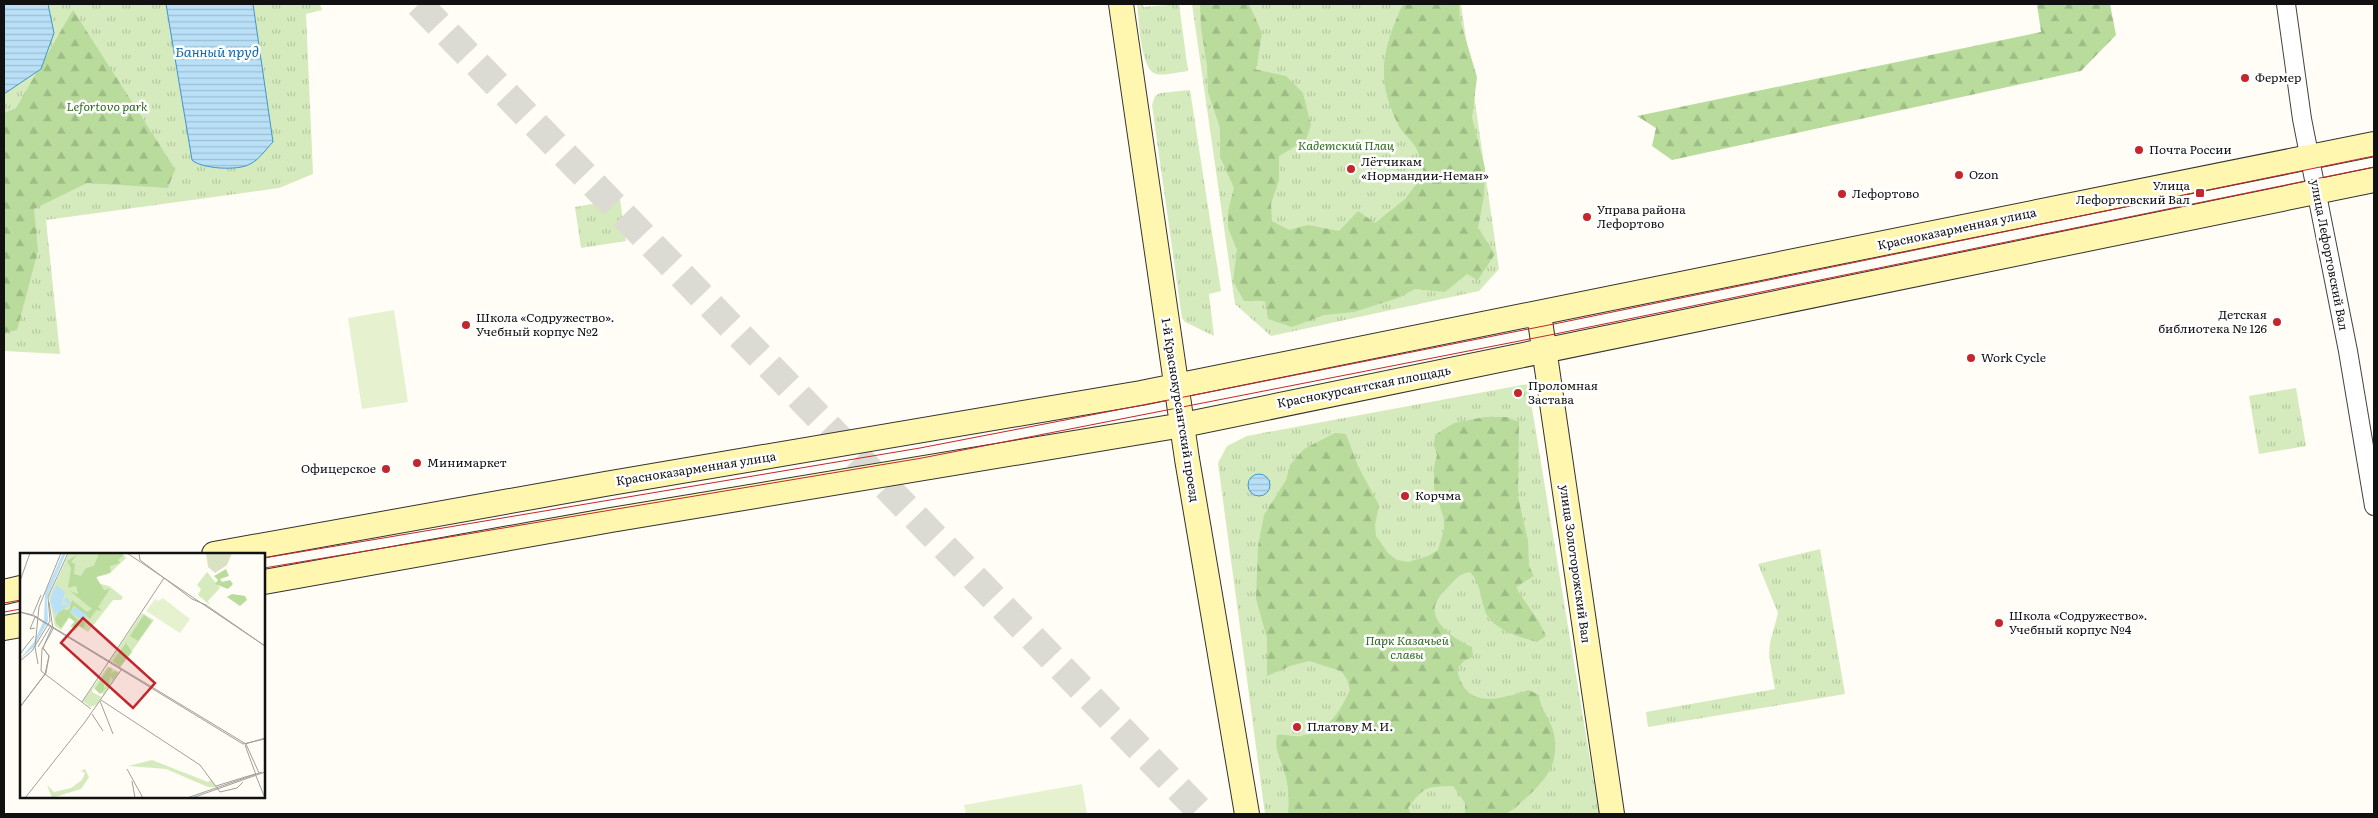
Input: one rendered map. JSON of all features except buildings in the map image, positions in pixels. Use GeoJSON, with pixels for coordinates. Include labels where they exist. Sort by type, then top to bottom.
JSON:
{"type":"FeatureCollection","features":[{"type":"Feature","properties":{"kind":"main road","name":"1-й Краснокурсантский проезд"},"geometry":{"type":"LineString","coordinates":[[1121,4],[1183,424],[1247,814]]}},
{"type":"Feature","properties":{"kind":"main road","name":"Красноказарменная улица"},"geometry":{"type":"LineString","coordinates":[[1539,314],[2374,144]]}},
{"type":"Feature","properties":{"kind":"main road"},"geometry":{"type":"LineString","coordinates":[[1545,350],[2374,180]]}},
{"type":"Feature","properties":{"kind":"main road"},"geometry":{"type":"LineString","coordinates":[[1177,384],[1249,372],[1539,314]]}},
{"type":"Feature","properties":{"kind":"main road","name":"улица Золоторожский Вал"},"geometry":{"type":"LineString","coordinates":[[1539,314],[1612,814]]}},
{"type":"Feature","properties":{"kind":"main road","name":"Краснокурсантская площадь"},"geometry":{"type":"LineString","coordinates":[[1183,424],[1545,350]]}},
{"type":"Feature","properties":{"kind":"main road","name":"Красноказарменная улица"},"geometry":{"type":"LineString","coordinates":[[220,553],[605,484],[1121,397],[1177,384]]}},
{"type":"Feature","properties":{"kind":"main road"},"geometry":{"type":"LineString","coordinates":[[265,582],[630,517],[1183,424]]}},
{"type":"Feature","properties":{"kind":"main road"},"geometry":{"type":"LineString","coordinates":[[4,592],[20,588]]}},
{"type":"Feature","properties":{"kind":"main road"},"geometry":{"type":"LineString","coordinates":[[4,628],[20,625]]}},
{"type":"Feature","properties":{"kind":"street","name":"улица Лефортовский Вал"},"geometry":{"type":"LineString","coordinates":[[2286,4],[2309,158],[2348,351],[2374,506]]}},
{"type":"Feature","properties":{"kind":"green space","name":"Lefortovo park"},"geometry":{"type":"Polygon","coordinates":[[[4,4],[320,4],[322,10],[306,14],[313,174],[279,188],[46,220],[60,354],[4,351],[4,4]]]}},
{"type":"Feature","properties":{"kind":"green space"},"geometry":{"type":"Polygon","coordinates":[[[1137,4],[1143,4],[1143,7],[1179,4],[1188,71],[1156,74],[1151,70],[1143,54],[1137,4]]]}},
{"type":"Feature","properties":{"kind":"green space","name":"Кадетский Плац"},"geometry":{"type":"Polygon","coordinates":[[[1192,4],[1461,4],[1499,269],[1479,291],[1271,336],[1235,304],[1192,4]]]}},
{"type":"Feature","properties":{"kind":"green space","name":"Кадетский Плац"},"geometry":{"type":"Polygon","coordinates":[[[1200,4],[1249,4],[1262,33],[1257,65],[1254,69],[1286,76],[1303,93],[1311,125],[1306,140],[1279,156],[1279,180],[1271,204],[1272,221],[1289,230],[1308,225],[1339,231],[1358,211],[1375,223],[1405,199],[1424,174],[1416,148],[1401,129],[1391,109],[1384,79],[1386,50],[1403,4],[1459,4],[1460,20],[1477,77],[1472,118],[1485,168],[1484,196],[1478,228],[1495,254],[1478,280],[1467,274],[1445,292],[1415,289],[1398,298],[1354,312],[1324,315],[1292,327],[1268,319],[1265,301],[1244,301],[1233,281],[1237,250],[1228,228],[1228,211],[1234,188],[1220,157],[1220,128],[1208,92],[1200,4]]]}},
{"type":"Feature","properties":{"kind":"green space"},"geometry":{"type":"Polygon","coordinates":[[[2037,4],[2110,4],[2116,35],[2081,71],[1672,160],[1652,146],[1656,128],[1637,116],[2041,32],[2037,4]]]}},
{"type":"Feature","properties":{"kind":"green space"},"geometry":{"type":"Polygon","coordinates":[[[73,10],[175,169],[168,188],[87,183],[34,209],[38,251],[17,330],[4,333],[4,113],[16,108],[73,10]]]}},
{"type":"Feature","properties":{"kind":"green space"},"geometry":{"type":"Polygon","coordinates":[[[1190,90],[1221,291],[1209,294],[1214,336],[1185,322],[1182,318],[1152,105],[1155,96],[1160,93],[1190,90]]]}},
{"type":"Feature","properties":{"kind":"green space"},"geometry":{"type":"Polygon","coordinates":[[[620,199],[626,241],[581,248],[575,207],[620,199]]]}},
{"type":"Feature","properties":{"kind":"green space"},"geometry":{"type":"Polygon","coordinates":[[[394,310],[408,402],[362,409],[348,318],[394,310]]]}},
{"type":"Feature","properties":{"kind":"green space","name":"Парк Казачьей славы"},"geometry":{"type":"Polygon","coordinates":[[[1528,384],[1599,814],[1265,814],[1218,463],[1227,446],[1247,436],[1528,384]]]}},
{"type":"Feature","properties":{"kind":"green space"},"geometry":{"type":"Polygon","coordinates":[[[2296,388],[2306,446],[2259,454],[2249,396],[2296,388]]]}},
{"type":"Feature","properties":{"kind":"green space"},"geometry":{"type":"Polygon","coordinates":[[[1485,417],[1507,417],[1519,422],[1518,497],[1528,541],[1529,566],[1534,576],[1516,587],[1540,623],[1546,636],[1537,642],[1507,632],[1494,623],[1485,611],[1478,585],[1470,572],[1458,577],[1442,594],[1436,603],[1435,613],[1441,625],[1447,631],[1472,647],[1473,657],[1464,661],[1457,669],[1461,682],[1468,691],[1485,699],[1529,690],[1539,695],[1541,705],[1554,734],[1555,755],[1550,770],[1540,784],[1519,805],[1500,815],[1465,814],[1465,803],[1453,786],[1431,787],[1423,791],[1408,808],[1411,814],[1288,814],[1287,784],[1277,750],[1277,735],[1300,736],[1310,734],[1325,726],[1337,714],[1350,690],[1347,679],[1341,671],[1309,661],[1290,666],[1267,676],[1267,638],[1256,599],[1258,546],[1264,515],[1286,480],[1290,465],[1304,449],[1335,433],[1346,434],[1358,466],[1379,505],[1375,525],[1376,536],[1388,553],[1397,560],[1408,562],[1428,556],[1438,550],[1444,530],[1444,519],[1434,488],[1434,467],[1437,455],[1434,445],[1435,435],[1454,423],[1485,417]]]}},
{"type":"Feature","properties":{"kind":"green space"},"geometry":{"type":"Polygon","coordinates":[[[1820,549],[1845,694],[1648,727],[1646,712],[1775,689],[1769,656],[1770,643],[1778,613],[1758,564],[1820,549]]]}},
{"type":"Feature","properties":{"kind":"green space"},"geometry":{"type":"Polygon","coordinates":[[[1082,784],[1087,814],[966,814],[964,805],[1082,784]]]}},
{"type":"Feature","properties":{"kind":"water"},"geometry":{"type":"Polygon","coordinates":[[[4,4],[48,4],[54,33],[41,69],[4,94],[4,4]]]}},
{"type":"Feature","properties":{"kind":"water","name":"Банный пруд"},"geometry":{"type":"Polygon","coordinates":[[[166,4],[253,4],[273,142],[250,164],[238,168],[220,168],[203,165],[192,160],[166,4]]]}},
{"type":"Feature","properties":{"kind":"water"},"geometry":{"type":"Polygon","coordinates":[[[1259,474],[1269,481],[1270,485],[1263,495],[1259,496],[1249,489],[1248,485],[1255,475],[1259,474]]]}},
{"type":"Feature","properties":{"kind":"tunnel"},"geometry":{"type":"LineString","coordinates":[[419,4],[1203,814]]}},
{"type":"Feature","properties":{"kind":"tram line"},"geometry":{"type":"LineString","coordinates":[[265,558],[920,448],[1554,324],[2374,156]]}},
{"type":"Feature","properties":{"kind":"tram line"},"geometry":{"type":"LineString","coordinates":[[265,568],[922,458],[1555,334],[2374,167]]}},
{"type":"Feature","properties":{"kind":"tram line"},"geometry":{"type":"LineString","coordinates":[[4,603],[20,600]]}},
{"type":"Feature","properties":{"kind":"tram line"},"geometry":{"type":"LineString","coordinates":[[4,612],[20,609]]}},
{"type":"Feature","properties":{"kind":"place","name":"Фермер"},"geometry":{"type":"Point","coordinates":[2245,78]}},
{"type":"Feature","properties":{"kind":"place","name":"Почта России"},"geometry":{"type":"Point","coordinates":[2139,150]}},
{"type":"Feature","properties":{"kind":"place","name":"Лётчикам «Нормандии-Неман»"},"geometry":{"type":"Point","coordinates":[1351,169]}},
{"type":"Feature","properties":{"kind":"place","name":"Ozon"},"geometry":{"type":"Point","coordinates":[1959,175]}},
{"type":"Feature","properties":{"kind":"place","name":"Улица Лефортовский Вал"},"geometry":{"type":"Point","coordinates":[2200,193]}},
{"type":"Feature","properties":{"kind":"place","name":"Лефортово"},"geometry":{"type":"Point","coordinates":[1842,194]}},
{"type":"Feature","properties":{"kind":"place","name":"Управа района Лефортово"},"geometry":{"type":"Point","coordinates":[1587,217]}},
{"type":"Feature","properties":{"kind":"place","name":"Детская библиотека № 126"},"geometry":{"type":"Point","coordinates":[2277,322]}},
{"type":"Feature","properties":{"kind":"place","name":"Школа «Содружество». Учебный корпус №2"},"geometry":{"type":"Point","coordinates":[466,325]}},
{"type":"Feature","properties":{"kind":"place","name":"Work Cycle"},"geometry":{"type":"Point","coordinates":[1971,358]}},
{"type":"Feature","properties":{"kind":"place","name":"Проломная Застава"},"geometry":{"type":"Point","coordinates":[1518,393]}},
{"type":"Feature","properties":{"kind":"place","name":"Минимаркет"},"geometry":{"type":"Point","coordinates":[417,463]}},
{"type":"Feature","properties":{"kind":"place","name":"Офицерское"},"geometry":{"type":"Point","coordinates":[386,469]}},
{"type":"Feature","properties":{"kind":"place","name":"Корчма"},"geometry":{"type":"Point","coordinates":[1405,496]}},
{"type":"Feature","properties":{"kind":"place","name":"Школа «Содружество». Учебный корпус №4"},"geometry":{"type":"Point","coordinates":[1999,623]}},
{"type":"Feature","properties":{"kind":"place","name":"Платову М. И."},"geometry":{"type":"Point","coordinates":[1297,727]}}]}
